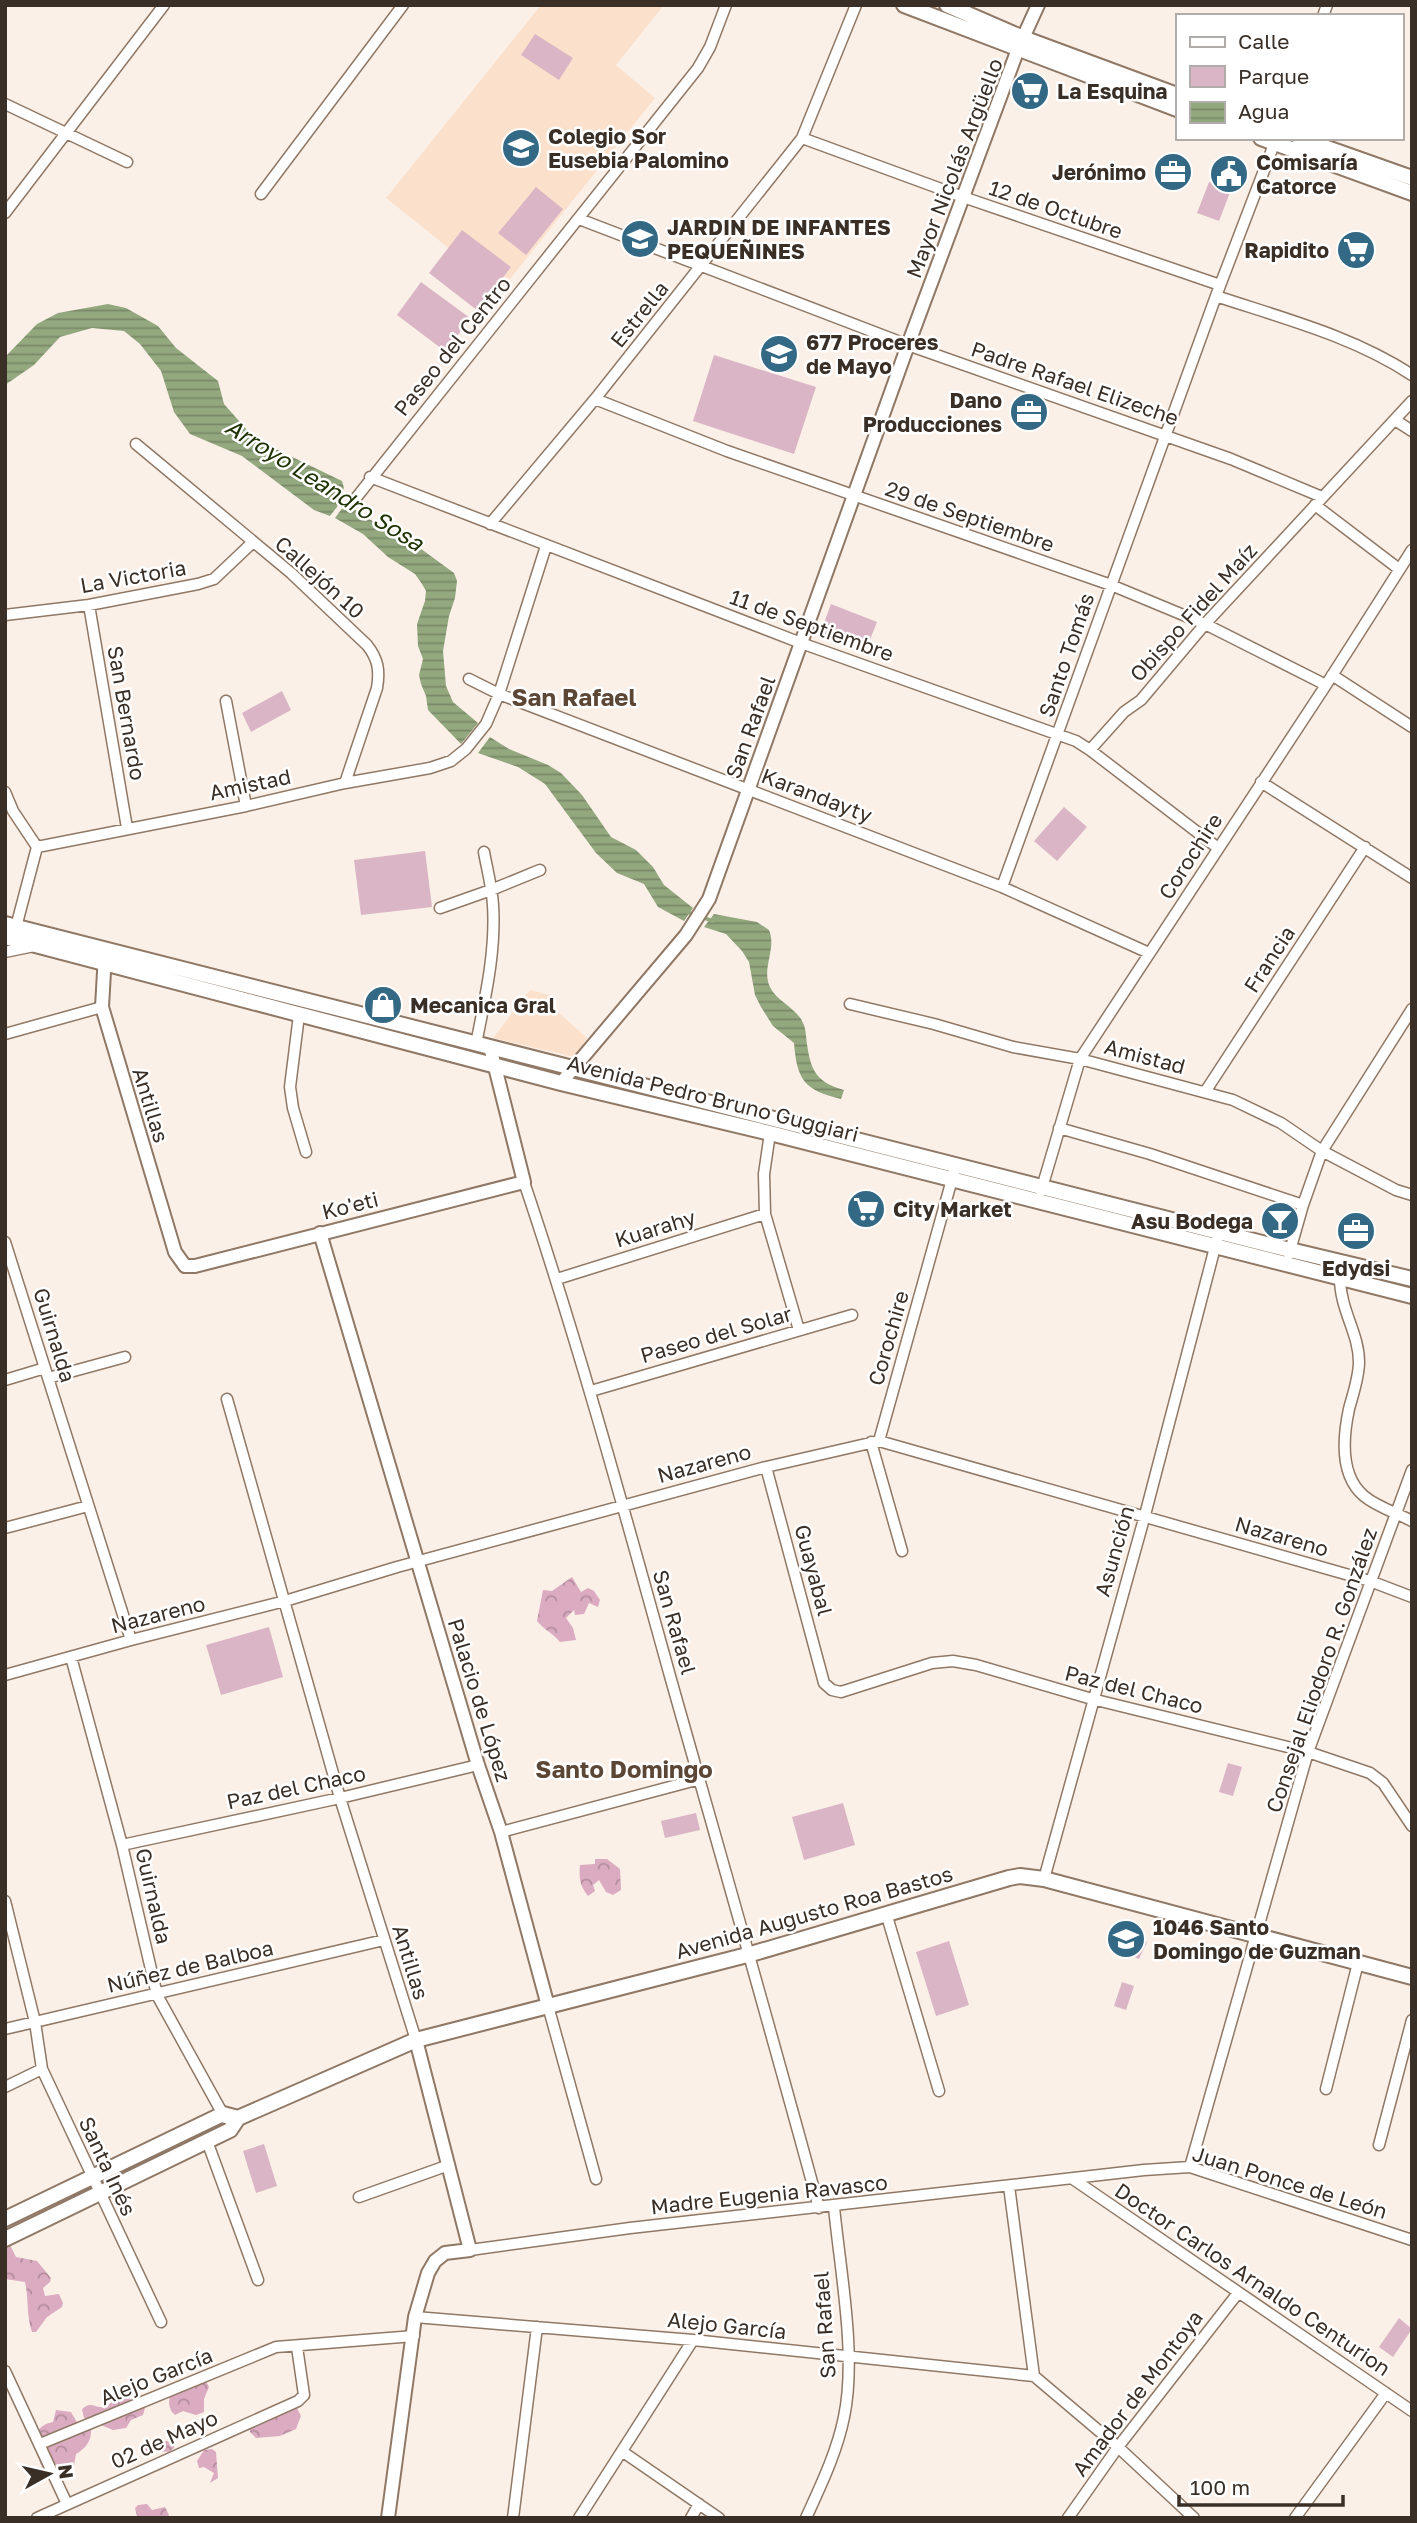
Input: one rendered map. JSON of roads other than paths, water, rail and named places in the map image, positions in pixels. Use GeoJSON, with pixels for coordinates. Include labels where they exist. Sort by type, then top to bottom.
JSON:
{"type":"FeatureCollection","features":[{"type":"Feature","properties":{"kind":"main road"},"geometry":{"type":"LineString","coordinates":[[904,5],[1176,95]]}},
{"type":"Feature","properties":{"kind":"main road"},"geometry":{"type":"LineString","coordinates":[[947,5],[1021,43],[1176,109]]}},
{"type":"Feature","properties":{"kind":"main road"},"geometry":{"type":"LineString","coordinates":[[1271,140],[1412,193]]}},
{"type":"Feature","properties":{"kind":"main road"},"geometry":{"type":"LineString","coordinates":[[1305,140],[1412,178]]}},
{"type":"Feature","properties":{"kind":"main road","name":"Avenida Pedro Bruno Guggiari"},"geometry":{"type":"LineString","coordinates":[[9,929],[38,945],[105,957],[573,1068],[954,1172],[1288,1257],[1412,1279]]}},
{"type":"Feature","properties":{"kind":"main road","name":"Avenida Pedro Bruno Guggiari"},"geometry":{"type":"LineString","coordinates":[[9,929],[299,1015],[494,1066],[770,1133],[954,1172]]}},
{"type":"Feature","properties":{"kind":"main road","name":"Avenida Pedro Bruno Guggiari"},"geometry":{"type":"LineString","coordinates":[[1288,1257],[1340,1278],[1412,1296]]}},
{"type":"Feature","properties":{"kind":"main road","name":"Avenida Augusto Roa Bastos"},"geometry":{"type":"LineString","coordinates":[[5,2219],[92,2178],[416,2040],[751,1954],[1020,1876],[1044,1879],[1412,1977]]}},
{"type":"Feature","properties":{"kind":"main road","name":"Avenida Augusto Roa Bastos"},"geometry":{"type":"LineString","coordinates":[[5,2239],[207,2141],[231,2121]]}},
{"type":"Feature","properties":{"kind":"street"},"geometry":{"type":"LineString","coordinates":[[5,213],[164,5]]}},
{"type":"Feature","properties":{"kind":"street"},"geometry":{"type":"LineString","coordinates":[[261,194],[403,5]]}},
{"type":"Feature","properties":{"kind":"street","name":"Paseo del Centro"},"geometry":{"type":"LineString","coordinates":[[356,498],[370,477],[698,68],[710,47],[726,5]]}},
{"type":"Feature","properties":{"kind":"street","name":"Estrella"},"geometry":{"type":"LineString","coordinates":[[490,524],[595,399],[802,138],[856,5]]}},
{"type":"Feature","properties":{"kind":"street","name":"Mayor Nicolás Argüello"},"geometry":{"type":"LineString","coordinates":[[908,345],[1021,43],[1038,5]]}},
{"type":"Feature","properties":{"kind":"street"},"geometry":{"type":"LineString","coordinates":[[5,104],[127,162]]}},
{"type":"Feature","properties":{"kind":"street","name":"12 de Octubre"},"geometry":{"type":"LineString","coordinates":[[802,138],[1218,290],[1381,356],[1412,375]]}},
{"type":"Feature","properties":{"kind":"street","name":"Santo Tomás"},"geometry":{"type":"LineString","coordinates":[[1002,887],[1059,735],[1271,140]]}},
{"type":"Feature","properties":{"kind":"street","name":"Padre Rafael Elizeche"},"geometry":{"type":"LineString","coordinates":[[579,219],[908,345],[1231,458],[1318,501],[1399,569]]}},
{"type":"Feature","properties":{"kind":"street","name":"San Rafael"},"geometry":{"type":"LineString","coordinates":[[561,1083],[686,935],[709,899],[908,345]]}},
{"type":"Feature","properties":{"kind":"street","name":"29 de Septiembre"},"geometry":{"type":"LineString","coordinates":[[595,399],[855,496],[1111,585],[1205,624],[1326,685]]}},
{"type":"Feature","properties":{"kind":"street","name":"Obispo Fidel Maíz"},"geometry":{"type":"LineString","coordinates":[[1090,750],[1124,712],[1141,699],[1205,624],[1412,401]]}},
{"type":"Feature","properties":{"kind":"street"},"geometry":{"type":"LineString","coordinates":[[1395,420],[1412,431]]}},
{"type":"Feature","properties":{"kind":"street","name":"Callejón 10"},"geometry":{"type":"LineString","coordinates":[[136,444],[290,573],[367,645],[376,657],[380,672],[377,688],[345,783]]}},
{"type":"Feature","properties":{"kind":"street","name":"11 de Septiembre"},"geometry":{"type":"LineString","coordinates":[[370,477],[801,643],[1059,735],[1090,750],[1218,848]]}},
{"type":"Feature","properties":{"kind":"street","name":"La Victoria"},"geometry":{"type":"LineString","coordinates":[[5,615],[89,605],[198,584],[214,579],[252,543]]}},
{"type":"Feature","properties":{"kind":"street"},"geometry":{"type":"LineString","coordinates":[[499,694],[546,546]]}},
{"type":"Feature","properties":{"kind":"street","name":"Corochire"},"geometry":{"type":"LineString","coordinates":[[1040,1194],[1080,1059],[1412,550]]}},
{"type":"Feature","properties":{"kind":"street","name":"San Bernardo"},"geometry":{"type":"LineString","coordinates":[[89,605],[127,828]]}},
{"type":"Feature","properties":{"kind":"street"},"geometry":{"type":"LineString","coordinates":[[1332,675],[1412,727]]}},
{"type":"Feature","properties":{"kind":"street","name":"Karandayty"},"geometry":{"type":"LineString","coordinates":[[469,680],[499,694],[1002,887],[1149,953]]}},
{"type":"Feature","properties":{"kind":"street","name":"Amistad"},"geometry":{"type":"LineString","coordinates":[[37,847],[444,764],[466,749],[486,724],[499,694]]}},
{"type":"Feature","properties":{"kind":"street"},"geometry":{"type":"LineString","coordinates":[[226,701],[246,806]]}},
{"type":"Feature","properties":{"kind":"street"},"geometry":{"type":"LineString","coordinates":[[1261,782],[1412,878]]}},
{"type":"Feature","properties":{"kind":"street"},"geometry":{"type":"LineString","coordinates":[[5,792],[13,811],[37,847],[9,929]]}},
{"type":"Feature","properties":{"kind":"street","name":"Francia"},"geometry":{"type":"LineString","coordinates":[[1205,1092],[1365,847]]}},
{"type":"Feature","properties":{"kind":"street"},"geometry":{"type":"LineString","coordinates":[[483,1046],[494,931],[491,890],[484,852]]}},
{"type":"Feature","properties":{"kind":"street"},"geometry":{"type":"LineString","coordinates":[[440,908],[540,870]]}},
{"type":"Feature","properties":{"kind":"street"},"geometry":{"type":"LineString","coordinates":[[5,951],[38,945]]}},
{"type":"Feature","properties":{"kind":"street","name":"Antillas"},"geometry":{"type":"LineString","coordinates":[[105,957],[102,1007],[175,1252],[185,1265]]}},
{"type":"Feature","properties":{"kind":"street","name":"Amistad"},"geometry":{"type":"LineString","coordinates":[[850,1004],[1013,1047],[1080,1059],[1205,1092],[1257,1109],[1322,1151],[1396,1190],[1412,1195]]}},
{"type":"Feature","properties":{"kind":"street"},"geometry":{"type":"LineString","coordinates":[[5,1034],[102,1007]]}},
{"type":"Feature","properties":{"kind":"street"},"geometry":{"type":"LineString","coordinates":[[1288,1257],[1322,1151],[1408,1023],[1412,1009]]}},
{"type":"Feature","properties":{"kind":"street"},"geometry":{"type":"LineString","coordinates":[[299,1015],[290,1087],[306,1152]]}},
{"type":"Feature","properties":{"kind":"street","name":"San Rafael"},"geometry":{"type":"LineString","coordinates":[[483,1046],[494,1066],[524,1182],[591,1391],[699,1779],[751,1954],[819,2208]]}},
{"type":"Feature","properties":{"kind":"street"},"geometry":{"type":"LineString","coordinates":[[1059,1128],[1150,1154],[1303,1205]]}},
{"type":"Feature","properties":{"kind":"street"},"geometry":{"type":"LineString","coordinates":[[770,1133],[764,1174],[765,1213],[799,1330]]}},
{"type":"Feature","properties":{"kind":"street","name":"Corochire"},"geometry":{"type":"LineString","coordinates":[[875,1441],[954,1172]]}},
{"type":"Feature","properties":{"kind":"street","name":"Ko'eti"},"geometry":{"type":"LineString","coordinates":[[185,1265],[195,1266],[524,1182]]}},
{"type":"Feature","properties":{"kind":"street","name":"Kuarahy"},"geometry":{"type":"LineString","coordinates":[[557,1279],[765,1213]]}},
{"type":"Feature","properties":{"kind":"street","name":"Palacio de López"},"geometry":{"type":"LineString","coordinates":[[320,1233],[478,1765],[501,1832],[596,2179]]}},
{"type":"Feature","properties":{"kind":"street","name":"Asunción"},"geometry":{"type":"LineString","coordinates":[[1044,1879],[1145,1515],[1217,1239]]}},
{"type":"Feature","properties":{"kind":"street","name":"Guirnalda"},"geometry":{"type":"LineString","coordinates":[[5,1242],[131,1640]]}},
{"type":"Feature","properties":{"kind":"street"},"geometry":{"type":"LineString","coordinates":[[1340,1278],[1343,1308],[1355,1340],[1359,1362],[1345,1428],[1345,1458],[1357,1489],[1366,1497],[1412,1521]]}},
{"type":"Feature","properties":{"kind":"street","name":"Paseo del Solar"},"geometry":{"type":"LineString","coordinates":[[591,1391],[852,1315]]}},
{"type":"Feature","properties":{"kind":"street"},"geometry":{"type":"LineString","coordinates":[[5,1380],[125,1357]]}},
{"type":"Feature","properties":{"kind":"street","name":"Antillas"},"geometry":{"type":"LineString","coordinates":[[227,1399],[340,1798],[416,2040],[470,2250]]}},
{"type":"Feature","properties":{"kind":"street"},"geometry":{"type":"LineString","coordinates":[[875,1441],[902,1551]]}},
{"type":"Feature","properties":{"kind":"street","name":"Nazareno"},"geometry":{"type":"LineString","coordinates":[[5,1675],[285,1601],[419,1561],[766,1467],[875,1441],[1145,1515],[1370,1581],[1412,1597]]}},
{"type":"Feature","properties":{"kind":"street","name":"Guayabal"},"geometry":{"type":"LineString","coordinates":[[766,1467],[824,1683]]}},
{"type":"Feature","properties":{"kind":"street","name":"Consejal Eliodoro R. González"},"geometry":{"type":"LineString","coordinates":[[1190,2167],[1308,1752],[1412,1470]]}},
{"type":"Feature","properties":{"kind":"street"},"geometry":{"type":"LineString","coordinates":[[5,1528],[88,1506]]}},
{"type":"Feature","properties":{"kind":"street","name":"Guirnalda"},"geometry":{"type":"LineString","coordinates":[[71,1657],[122,1844],[157,1995],[231,2121]]}},
{"type":"Feature","properties":{"kind":"street","name":"Paz del Chaco"},"geometry":{"type":"LineString","coordinates":[[824,1683],[841,1692],[932,1663],[953,1661],[975,1665],[1092,1699],[1308,1752],[1370,1773],[1383,1783],[1412,1826]]}},
{"type":"Feature","properties":{"kind":"street","name":"Paz del Chaco"},"geometry":{"type":"LineString","coordinates":[[122,1844],[340,1798],[478,1765]]}},
{"type":"Feature","properties":{"kind":"street"},"geometry":{"type":"LineString","coordinates":[[501,1832],[699,1779]]}},
{"type":"Feature","properties":{"kind":"street","name":"Santa Inés"},"geometry":{"type":"LineString","coordinates":[[5,1901],[35,2022],[42,2069],[161,2322]]}},
{"type":"Feature","properties":{"kind":"street"},"geometry":{"type":"LineString","coordinates":[[886,1913],[939,2091]]}},
{"type":"Feature","properties":{"kind":"street","name":"Núñez de Balboa"},"geometry":{"type":"LineString","coordinates":[[5,2029],[384,1940]]}},
{"type":"Feature","properties":{"kind":"street"},"geometry":{"type":"LineString","coordinates":[[1326,2089],[1358,1963]]}},
{"type":"Feature","properties":{"kind":"street"},"geometry":{"type":"LineString","coordinates":[[1379,2145],[1412,2020]]}},
{"type":"Feature","properties":{"kind":"street"},"geometry":{"type":"LineString","coordinates":[[5,2087],[42,2069]]}},
{"type":"Feature","properties":{"kind":"street"},"geometry":{"type":"LineString","coordinates":[[207,2141],[258,2280]]}},
{"type":"Feature","properties":{"kind":"street"},"geometry":{"type":"LineString","coordinates":[[359,2197],[449,2165]]}},
{"type":"Feature","properties":{"kind":"street","name":"Juan Ponce de León"},"geometry":{"type":"LineString","coordinates":[[1073,2179],[1190,2167],[1412,2240]]}},
{"type":"Feature","properties":{"kind":"street","name":"Madre Eugenia Ravasco"},"geometry":{"type":"LineString","coordinates":[[470,2250],[630,2228],[1073,2179]]}},
{"type":"Feature","properties":{"kind":"street","name":"Doctor Carlos Arnaldo Centurion"},"geometry":{"type":"LineString","coordinates":[[1073,2179],[1412,2411]]}},
{"type":"Feature","properties":{"kind":"street"},"geometry":{"type":"LineString","coordinates":[[1009,2186],[1034,2376],[1118,2447],[1194,2518]]}},
{"type":"Feature","properties":{"kind":"street","name":"San Rafael"},"geometry":{"type":"LineString","coordinates":[[806,2518],[838,2441],[848,2389],[849,2356],[834,2207]]}},
{"type":"Feature","properties":{"kind":"street"},"geometry":{"type":"LineString","coordinates":[[388,2518],[415,2317],[428,2273],[435,2261],[445,2253],[470,2250]]}},
{"type":"Feature","properties":{"kind":"street","name":"Amador de Montoya"},"geometry":{"type":"LineString","coordinates":[[1068,2518],[1118,2447],[1238,2293]]}},
{"type":"Feature","properties":{"kind":"street","name":"Alejo García"},"geometry":{"type":"LineString","coordinates":[[415,2317],[693,2340],[1034,2376]]}},
{"type":"Feature","properties":{"kind":"street"},"geometry":{"type":"LineString","coordinates":[[513,2518],[537,2327]]}},
{"type":"Feature","properties":{"kind":"street","name":"Alejo García"},"geometry":{"type":"LineString","coordinates":[[40,2444],[276,2347],[414,2336]]}},
{"type":"Feature","properties":{"kind":"street"},"geometry":{"type":"LineString","coordinates":[[579,2518],[693,2340]]}},
{"type":"Feature","properties":{"kind":"street","name":"02 de Mayo"},"geometry":{"type":"LineString","coordinates":[[37,2518],[298,2401],[304,2395],[297,2347]]}},
{"type":"Feature","properties":{"kind":"street"},"geometry":{"type":"LineString","coordinates":[[5,2371],[67,2504]]}},
{"type":"Feature","properties":{"kind":"street"},"geometry":{"type":"LineString","coordinates":[[1295,2518],[1386,2393]]}},
{"type":"Feature","properties":{"kind":"street"},"geometry":{"type":"LineString","coordinates":[[623,2452],[719,2518]]}},
{"type":"Feature","properties":{"kind":"street"},"geometry":{"type":"LineString","coordinates":[[691,2518],[699,2504]]}},
{"type":"Feature","properties":{"kind":"water"},"geometry":{"type":"Polygon","coordinates":[[[108,304],[126,308],[158,326],[176,348],[218,381],[224,404],[255,439],[342,481],[344,488],[340,496],[343,499],[330,516],[314,510],[242,456],[190,434],[174,412],[161,371],[140,344],[124,331],[92,328],[60,337],[34,365],[5,385],[5,357],[37,324],[58,313],[108,304]]]}},
{"type":"Feature","properties":{"kind":"water"},"geometry":{"type":"Polygon","coordinates":[[[346,503],[413,543],[454,573],[457,581],[455,598],[443,651],[446,686],[453,702],[478,723],[461,744],[428,710],[421,684],[419,675],[423,659],[418,646],[417,624],[426,591],[415,574],[388,557],[363,534],[335,518],[346,503]]]}},
{"type":"Feature","properties":{"kind":"water"},"geometry":{"type":"Polygon","coordinates":[[[490,737],[509,749],[561,773],[582,795],[611,837],[636,850],[653,867],[664,885],[693,908],[684,921],[658,907],[644,884],[617,873],[596,853],[545,784],[518,767],[478,753],[490,737]]]}},
{"type":"Feature","properties":{"kind":"water"},"geometry":{"type":"Polygon","coordinates":[[[714,914],[757,922],[769,930],[771,944],[767,973],[770,987],[800,1018],[805,1028],[813,1069],[821,1079],[844,1090],[841,1099],[818,1092],[800,1075],[794,1043],[773,1026],[761,1007],[755,995],[749,962],[742,951],[726,934],[704,927],[714,914]]]}},
{"type":"Feature","properties":{"kind":"waterway","name":"Arroyo Leandro Sosa"},"geometry":{"type":"LineString","coordinates":[[687,912],[713,921]]}},
{"type":"Feature","properties":{"kind":"place","name":"La Esquina"},"geometry":{"type":"Point","coordinates":[1030,91]}},
{"type":"Feature","properties":{"kind":"place","name":"Colegio Sor Eusebia Palomino"},"geometry":{"type":"Point","coordinates":[521,148]}},
{"type":"Feature","properties":{"kind":"place","name":"Jerónimo"},"geometry":{"type":"Point","coordinates":[1173,172]}},
{"type":"Feature","properties":{"kind":"place","name":"Comisaría Catorce"},"geometry":{"type":"Point","coordinates":[1229,174]}},
{"type":"Feature","properties":{"kind":"place","name":"JARDIN DE INFANTES PEQUEÑINES"},"geometry":{"type":"Point","coordinates":[640,239]}},
{"type":"Feature","properties":{"kind":"place","name":"Rapidito"},"geometry":{"type":"Point","coordinates":[1356,250]}},
{"type":"Feature","properties":{"kind":"place","name":"677 Proceres de Mayo"},"geometry":{"type":"Point","coordinates":[779,354]}},
{"type":"Feature","properties":{"kind":"place","name":"Dano Producciones"},"geometry":{"type":"Point","coordinates":[1029,412]}},
{"type":"Feature","properties":{"kind":"place","name":"Mecanica Gral"},"geometry":{"type":"Point","coordinates":[383,1005]}},
{"type":"Feature","properties":{"kind":"place","name":"City Market"},"geometry":{"type":"Point","coordinates":[866,1209]}},
{"type":"Feature","properties":{"kind":"place","name":"Asu Bodega"},"geometry":{"type":"Point","coordinates":[1280,1221]}},
{"type":"Feature","properties":{"kind":"place","name":"Edydsi"},"geometry":{"type":"Point","coordinates":[1356,1231]}},
{"type":"Feature","properties":{"kind":"place","name":"1046 Santo Domingo de Guzman"},"geometry":{"type":"Point","coordinates":[1126,1939]}},
{"type":"Feature","properties":{"kind":"district","name":"San Rafael"},"geometry":{"type":"Point","coordinates":[574,696]}},
{"type":"Feature","properties":{"kind":"district","name":"Santo Domingo"},"geometry":{"type":"Point","coordinates":[624,1768]}}]}
